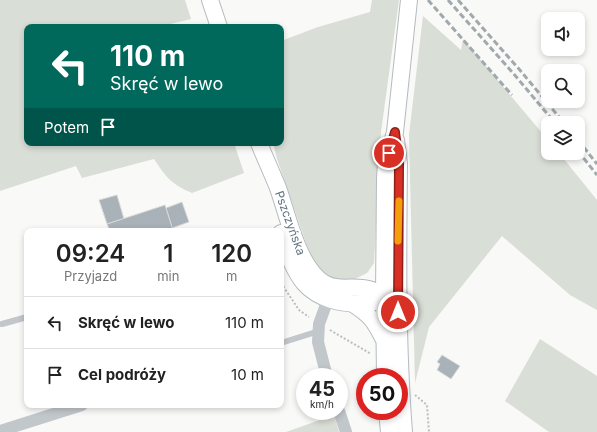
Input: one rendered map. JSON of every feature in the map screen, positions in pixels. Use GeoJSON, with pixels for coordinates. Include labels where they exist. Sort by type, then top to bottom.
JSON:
{"type":"FeatureCollection","features":[{"type":"Feature","properties":{"kind":"main road"},"geometry":{"type":"LineString","coordinates":[[210,0],[217,24]]}},
{"type":"Feature","properties":{"kind":"main road"},"geometry":{"type":"LineString","coordinates":[[384,297],[386,163],[395,132],[409,0]]}},
{"type":"Feature","properties":{"kind":"main road"},"geometry":{"type":"LineString","coordinates":[[395,132],[399,164],[398,312],[404,432]]}},
{"type":"Feature","properties":{"kind":"main road","name":"Pszczyńska"},"geometry":{"type":"LineString","coordinates":[[256,146],[268,194],[280,228]]}},
{"type":"Feature","properties":{"kind":"main road","name":"Pszczyńska"},"geometry":{"type":"LineString","coordinates":[[260,146],[277,187],[297,245],[303,259],[312,273],[324,283],[335,287],[372,290],[384,297],[398,312]]}},
{"type":"Feature","properties":{"kind":"main road","name":"Pszczyńska"},"geometry":{"type":"LineString","coordinates":[[284,241],[294,268],[305,284],[317,293],[328,299],[353,304],[374,302],[384,297]]}},
{"type":"Feature","properties":{"kind":"main road"},"geometry":{"type":"LineString","coordinates":[[356,288],[374,273],[384,257]]}},
{"type":"Feature","properties":{"kind":"main road"},"geometry":{"type":"LineString","coordinates":[[384,297],[392,292],[398,285]]}},
{"type":"Feature","properties":{"kind":"main road","name":"Pszczyńska"},"geometry":{"type":"LineString","coordinates":[[384,297],[385,368]]}},
{"type":"Feature","properties":{"kind":"main road","name":"Pszczyńska"},"geometry":{"type":"LineString","coordinates":[[353,304],[366,312],[376,324],[384,340]]}},
{"type":"Feature","properties":{"kind":"main road"},"geometry":{"type":"LineString","coordinates":[[388,420],[389,432]]}},
{"type":"Feature","properties":{"kind":"street"},"geometry":{"type":"LineString","coordinates":[[325,368],[318,342],[320,324],[328,299]]}},
{"type":"Feature","properties":{"kind":"street"},"geometry":{"type":"LineString","coordinates":[[0,431],[72,408]]}},
{"type":"Feature","properties":{"kind":"street"},"geometry":{"type":"LineString","coordinates":[[342,420],[346,432]]}},
{"type":"Feature","properties":{"kind":"lane"},"geometry":{"type":"LineString","coordinates":[[2,324],[24,318]]}},
{"type":"Feature","properties":{"kind":"lane"},"geometry":{"type":"LineString","coordinates":[[284,342],[319,331]]}},
{"type":"Feature","properties":{"kind":"path"},"geometry":{"type":"LineString","coordinates":[[415,395],[427,405],[429,432]]}},
{"type":"Feature","properties":{"kind":"shaded area"},"geometry":{"type":"Polygon","coordinates":[[[0,0],[185,0],[191,19],[170,24],[24,24],[24,146],[235,146],[244,173],[192,193],[174,183],[162,171],[154,159],[82,178],[76,166],[0,191],[0,0]]]}},
{"type":"Feature","properties":{"kind":"shaded area"},"geometry":{"type":"Polygon","coordinates":[[[372,0],[399,0],[381,132],[374,263],[367,273],[353,280],[333,280],[314,266],[274,146],[284,146],[284,40],[318,27],[370,12],[372,0]]]}},
{"type":"Feature","properties":{"kind":"shaded area"},"geometry":{"type":"Polygon","coordinates":[[[423,16],[461,50],[463,39],[541,132],[541,160],[565,160],[597,200],[597,310],[570,295],[502,236],[429,327],[415,383],[409,135],[423,16]]]}},
{"type":"Feature","properties":{"kind":"shaded area"},"geometry":{"type":"Polygon","coordinates":[[[540,339],[597,376],[597,432],[549,432],[505,401],[540,339]]]}},
{"type":"Feature","properties":{"kind":"shaded area"},"geometry":{"type":"Polygon","coordinates":[[[320,420],[335,420],[339,432],[286,432],[320,420]]]}},
{"type":"Feature","properties":{"kind":"building"},"geometry":{"type":"Polygon","coordinates":[[[117,195],[124,219],[107,224],[99,200],[117,195]]]}},
{"type":"Feature","properties":{"kind":"building"},"geometry":{"type":"Polygon","coordinates":[[[182,202],[189,222],[172,228],[166,208],[182,202]]]}},
{"type":"Feature","properties":{"kind":"building"},"geometry":{"type":"Polygon","coordinates":[[[165,205],[172,228],[109,228],[107,224],[165,205]]]}},
{"type":"Feature","properties":{"kind":"building"},"geometry":{"type":"Polygon","coordinates":[[[442,355],[460,366],[451,379],[437,370],[440,364],[437,362],[442,355]]]}},
{"type":"Feature","properties":{"kind":"railway"},"geometry":{"type":"LineString","coordinates":[[428,0],[512,95]]}},
{"type":"Feature","properties":{"kind":"railway"},"geometry":{"type":"LineString","coordinates":[[448,0],[549,116]]}},
{"type":"Feature","properties":{"kind":"railway"},"geometry":{"type":"LineString","coordinates":[[458,0],[558,116]]}},
{"type":"Feature","properties":{"kind":"railway"},"geometry":{"type":"LineString","coordinates":[[585,149],[597,164]]}},
{"type":"Feature","properties":{"kind":"railway"},"geometry":{"type":"LineString","coordinates":[[585,160],[597,175]]}},
{"type":"Feature","properties":{"kind":"slow traffic"},"geometry":{"type":"LineString","coordinates":[[398,241],[399,201]]}},
{"type":"Feature","properties":{"kind":"route"},"geometry":{"type":"LineString","coordinates":[[389,153],[395,132],[399,164],[398,312]]}}]}
